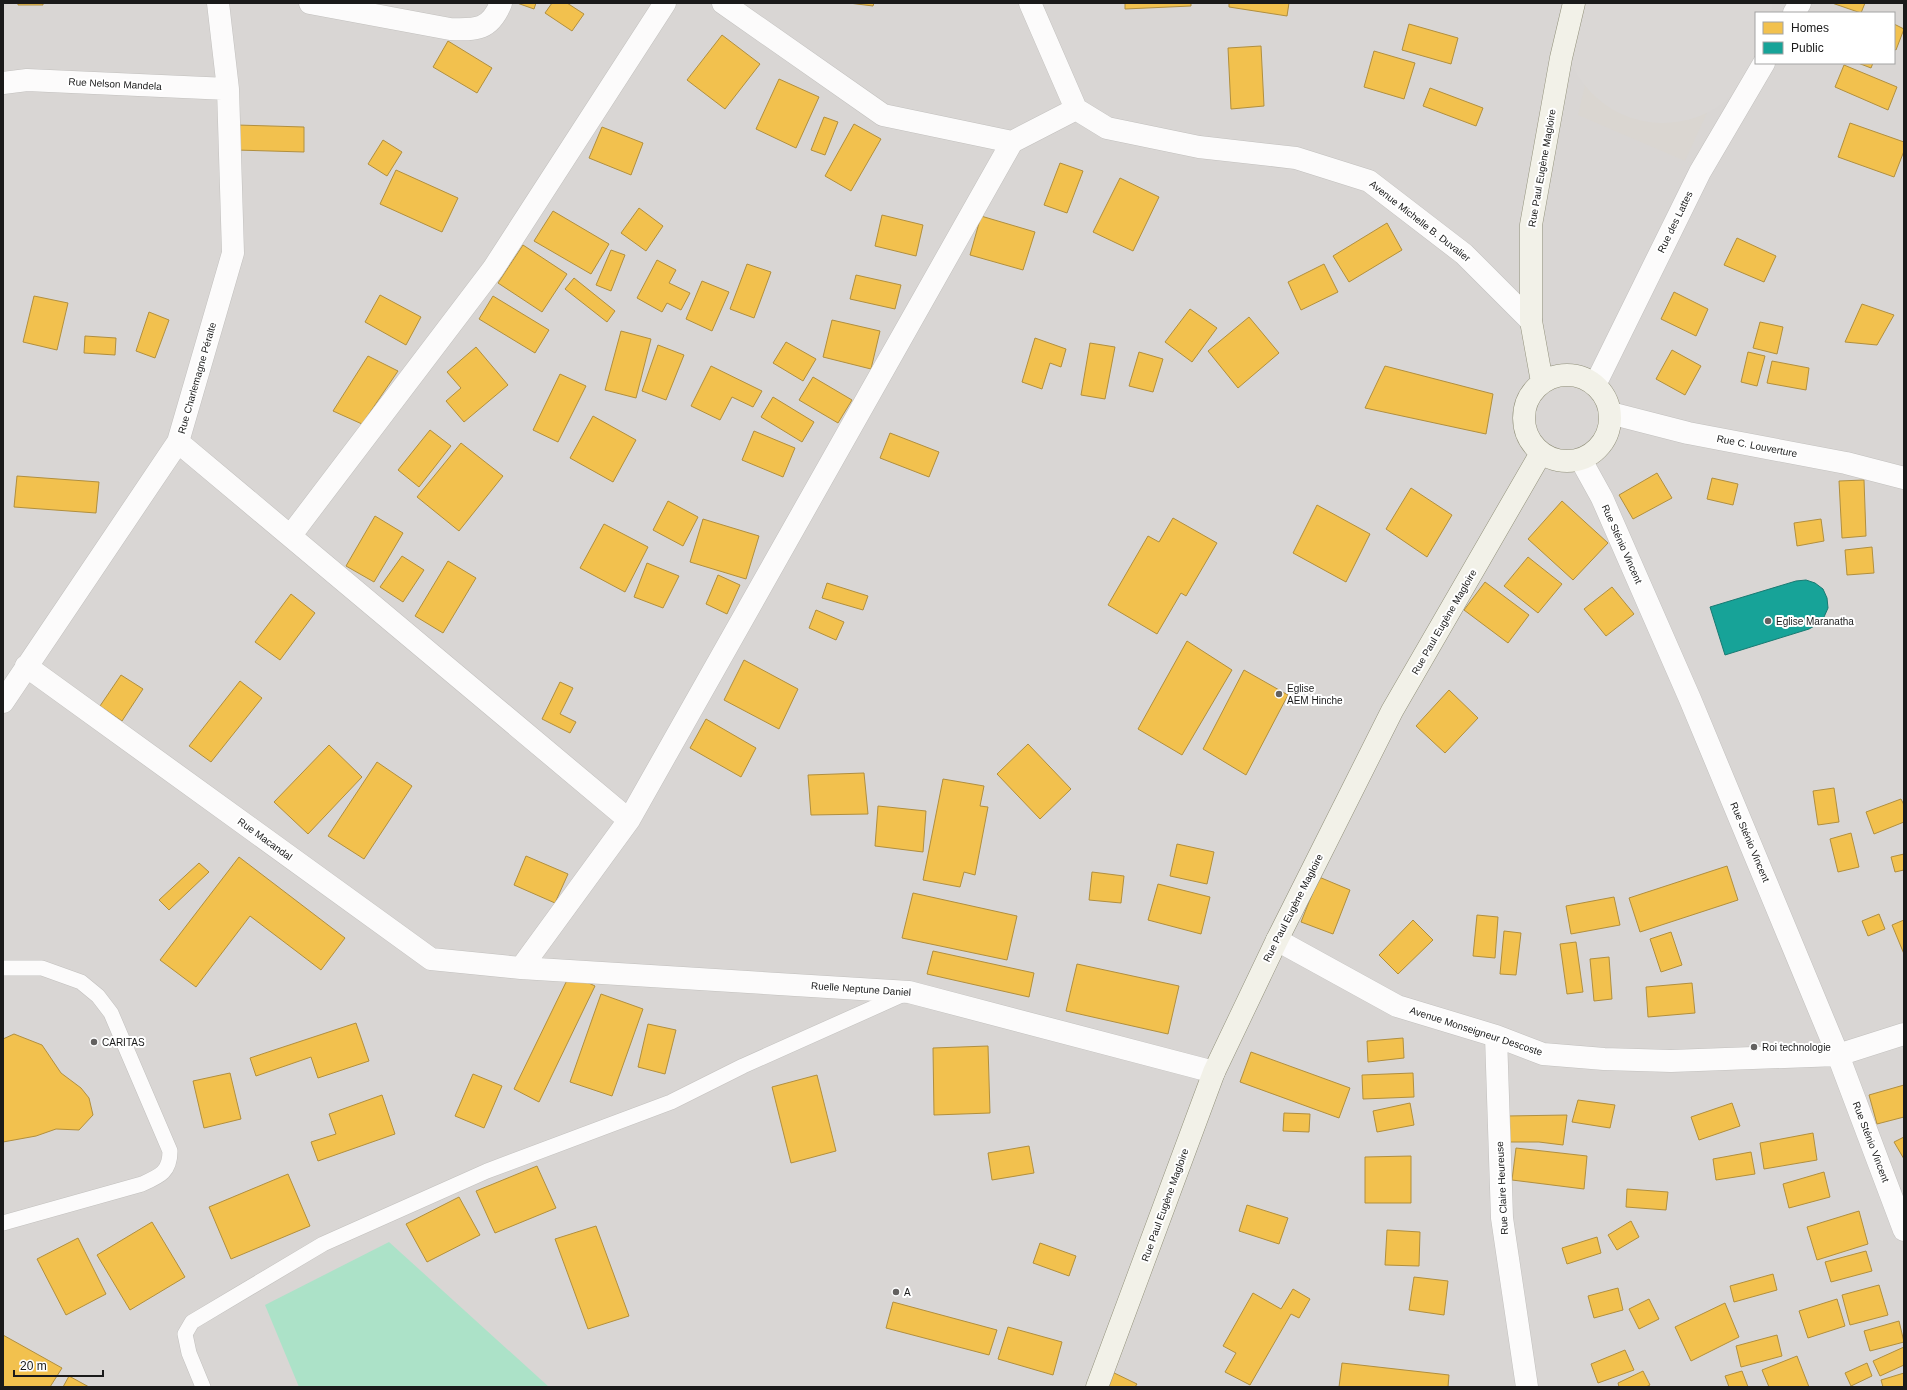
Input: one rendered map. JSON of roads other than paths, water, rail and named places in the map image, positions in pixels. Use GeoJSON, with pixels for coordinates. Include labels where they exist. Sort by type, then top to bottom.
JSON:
{"type":"FeatureCollection","features":[{"type":"Feature","properties":{"kind":"main road","name":"Rue Paul Eugène Magloire"},"geometry":{"type":"LineString","coordinates":[[1542,382],[1531,321],[1531,226],[1561,58],[1574,3]]}},
{"type":"Feature","properties":{"kind":"main road"},"geometry":{"type":"LineString","coordinates":[[1569,375],[1583,378],[1595,385],[1605,398],[1610,413],[1610,425],[1600,446],[1592,454],[1581,460],[1560,462],[1550,459],[1541,453],[1530,442],[1523,426],[1524,409],[1530,394],[1542,382],[1555,376],[1569,375]]}},
{"type":"Feature","properties":{"kind":"main road","name":"Rue Paul Eugène Magloire"},"geometry":{"type":"LineString","coordinates":[[1098,1387],[1214,1072],[1277,940],[1392,711],[1541,453]]}},
{"type":"Feature","properties":{"kind":"street","name":"Rue Charlemagne Péralte"},"geometry":{"type":"LineString","coordinates":[[3,702],[178,442],[233,253],[228,89],[218,3]]}},
{"type":"Feature","properties":{"kind":"street"},"geometry":{"type":"LineString","coordinates":[[310,3],[450,29],[471,30],[485,26],[491,21],[501,3]]}},
{"type":"Feature","properties":{"kind":"street"},"geometry":{"type":"LineString","coordinates":[[291,536],[493,269],[665,3]]}},
{"type":"Feature","properties":{"kind":"street"},"geometry":{"type":"LineString","coordinates":[[723,3],[883,115],[1012,142]]}},
{"type":"Feature","properties":{"kind":"street"},"geometry":{"type":"LineString","coordinates":[[521,968],[629,820],[1012,142],[1076,109],[1030,3]]}},
{"type":"Feature","properties":{"kind":"street"},"geometry":{"type":"LineString","coordinates":[[1795,12],[1800,3]]}},
{"type":"Feature","properties":{"kind":"street","name":"Rue des Lattes"},"geometry":{"type":"LineString","coordinates":[[1595,385],[1700,172],[1763,64]]}},
{"type":"Feature","properties":{"kind":"street","name":"Rue Nelson Mandela"},"geometry":{"type":"LineString","coordinates":[[3,83],[27,80],[228,89]]}},
{"type":"Feature","properties":{"kind":"street","name":"Avenue Michelle B. Duvalier"},"geometry":{"type":"LineString","coordinates":[[1076,109],[1107,128],[1199,147],[1296,158],[1369,181],[1464,254],[1531,321]]}},
{"type":"Feature","properties":{"kind":"street","name":"Rue C. Louverture"},"geometry":{"type":"LineString","coordinates":[[1610,413],[1688,433],[1846,463],[1904,478]]}},
{"type":"Feature","properties":{"kind":"street"},"geometry":{"type":"LineString","coordinates":[[178,442],[629,820]]}},
{"type":"Feature","properties":{"kind":"street","name":"Rue Sténio Vincent"},"geometry":{"type":"LineString","coordinates":[[1581,460],[1602,498],[1690,698],[1838,1055],[1904,1230]]}},
{"type":"Feature","properties":{"kind":"street","name":"Rue Macandal"},"geometry":{"type":"LineString","coordinates":[[26,666],[431,959],[521,968]]}},
{"type":"Feature","properties":{"kind":"street","name":"Avenue Monseigneur Descoste"},"geometry":{"type":"LineString","coordinates":[[1277,940],[1397,1006],[1496,1036],[1543,1054],[1604,1059],[1671,1061],[1838,1055],[1904,1034]]}},
{"type":"Feature","properties":{"kind":"street","name":"Ruelle Neptune Daniel"},"geometry":{"type":"LineString","coordinates":[[521,968],[909,992],[1214,1072]]}},
{"type":"Feature","properties":{"kind":"street","name":"Rue Claire Heureuse"},"geometry":{"type":"LineString","coordinates":[[1496,1036],[1502,1218],[1527,1387]]}},
{"type":"Feature","properties":{"kind":"lane"},"geometry":{"type":"LineString","coordinates":[[3,968],[42,968],[81,982],[98,996],[111,1013],[170,1151],[170,1161],[166,1169],[158,1177],[142,1184],[3,1224]]}},
{"type":"Feature","properties":{"kind":"lane"},"geometry":{"type":"LineString","coordinates":[[203,1387],[189,1353],[185,1334],[192,1322],[323,1244],[487,1171],[671,1102],[743,1066],[909,992]]}},
{"type":"Feature","properties":{"kind":"place","name":"Eglise Maranatha"},"geometry":{"type":"Point","coordinates":[1768,621]}},
{"type":"Feature","properties":{"kind":"place","name":"Eglise AEM Hinche"},"geometry":{"type":"Point","coordinates":[1279,694]}},
{"type":"Feature","properties":{"kind":"place","name":"CARITAS"},"geometry":{"type":"Point","coordinates":[94,1042]}},
{"type":"Feature","properties":{"kind":"place","name":"Roi technologie"},"geometry":{"type":"Point","coordinates":[1754,1047]}},
{"type":"Feature","properties":{"kind":"place","name":"A"},"geometry":{"type":"Point","coordinates":[896,1292]}}]}
